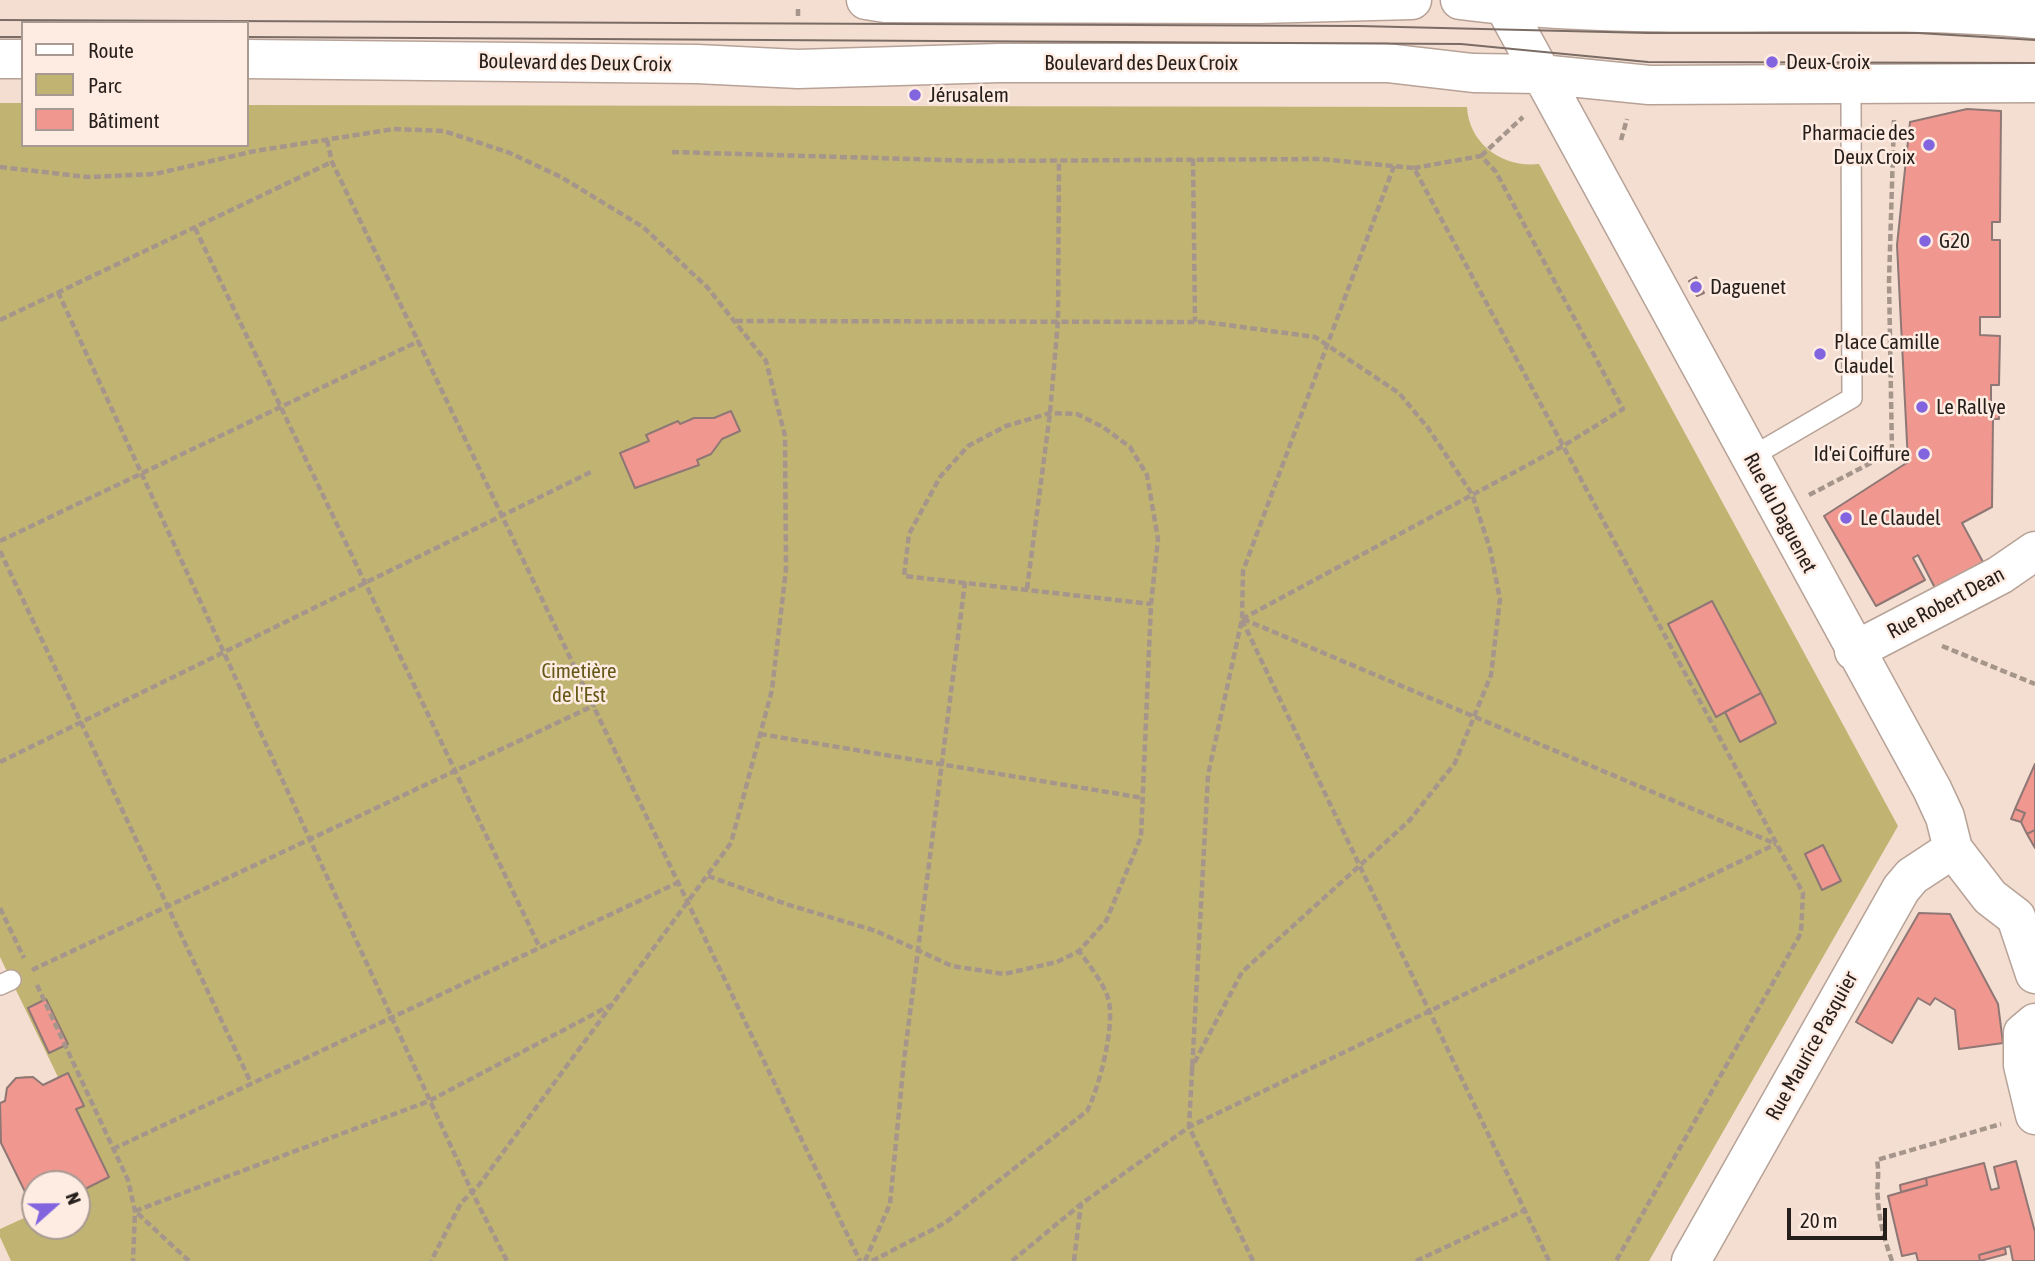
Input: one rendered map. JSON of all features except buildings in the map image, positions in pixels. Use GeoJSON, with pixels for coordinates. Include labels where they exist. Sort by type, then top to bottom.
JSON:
{"type":"FeatureCollection","features":[{"type":"Feature","properties":{"kind":"street"},"geometry":{"type":"LineString","coordinates":[[866,0],[885,3],[1258,5],[1412,0]]}},
{"type":"Feature","properties":{"kind":"street"},"geometry":{"type":"LineString","coordinates":[[1460,0],[1675,13],[1853,7],[2035,19]]}},
{"type":"Feature","properties":{"kind":"street","name":"Rue du Daguenet"},"geometry":{"type":"LineString","coordinates":[[1502,3],[1936,799],[1945,817],[1953,849],[1990,897],[2026,912],[2024,949],[2035,974]]}},
{"type":"Feature","properties":{"kind":"street"},"geometry":{"type":"LineString","coordinates":[[0,59],[21,59]]}},
{"type":"Feature","properties":{"kind":"street","name":"Boulevard des Deux Croix"},"geometry":{"type":"LineString","coordinates":[[248,59],[697,64],[798,69],[999,64],[1387,63],[1473,74],[1532,59],[1649,85],[2035,83]]}},
{"type":"Feature","properties":{"kind":"street","name":"Rue Robert Dean"},"geometry":{"type":"LineString","coordinates":[[1854,651],[2000,575],[2035,551]]}},
{"type":"Feature","properties":{"kind":"street","name":"Rue Maurice Pasquier"},"geometry":{"type":"LineString","coordinates":[[1690,1261],[1901,889],[1912,876],[1953,849]]}},
{"type":"Feature","properties":{"kind":"street"},"geometry":{"type":"LineString","coordinates":[[2023,1118],[2021,1048],[2023,1033],[2035,1023]]}},
{"type":"Feature","properties":{"kind":"lane"},"geometry":{"type":"LineString","coordinates":[[1751,457],[1852,398],[1852,103]]}},
{"type":"Feature","properties":{"kind":"path"},"geometry":{"type":"LineString","coordinates":[[798,7],[798,16]]}},
{"type":"Feature","properties":{"kind":"path"},"geometry":{"type":"LineString","coordinates":[[672,152],[1059,160],[1321,159],[1414,168],[1481,156],[1523,117]]}},
{"type":"Feature","properties":{"kind":"path"},"geometry":{"type":"LineString","coordinates":[[0,167],[87,177],[155,174],[255,151],[394,129],[444,131],[510,153],[561,177],[643,227],[707,287],[766,361],[785,436],[786,569],[772,690],[731,843],[688,905],[461,1203],[431,1261]]}},
{"type":"Feature","properties":{"kind":"path"},"geometry":{"type":"LineString","coordinates":[[327,140],[332,162],[677,883],[862,1261]]}},
{"type":"Feature","properties":{"kind":"path"},"geometry":{"type":"LineString","coordinates":[[1242,619],[1563,446],[1623,410],[1496,172],[1481,156]]}},
{"type":"Feature","properties":{"kind":"path"},"geometry":{"type":"LineString","coordinates":[[1193,159],[1195,322]]}},
{"type":"Feature","properties":{"kind":"path"},"geometry":{"type":"LineString","coordinates":[[1027,589],[1050,413],[1058,321],[1059,160]]}},
{"type":"Feature","properties":{"kind":"path"},"geometry":{"type":"LineString","coordinates":[[0,320],[332,162]]}},
{"type":"Feature","properties":{"kind":"path"},"geometry":{"type":"LineString","coordinates":[[1253,1261],[1189,1127],[1208,775],[1242,619],[1243,571],[1394,166]]}},
{"type":"Feature","properties":{"kind":"path"},"geometry":{"type":"LineString","coordinates":[[1414,168],[1803,893],[1801,933],[1616,1261]]}},
{"type":"Feature","properties":{"kind":"path"},"geometry":{"type":"LineString","coordinates":[[195,228],[540,948]]}},
{"type":"Feature","properties":{"kind":"path"},"geometry":{"type":"LineString","coordinates":[[58,292],[429,1101],[507,1261]]}},
{"type":"Feature","properties":{"kind":"path"},"geometry":{"type":"LineString","coordinates":[[736,321],[1195,322],[1315,337],[1399,393],[1428,428],[1472,494],[1490,549],[1500,599],[1491,675],[1455,763],[1409,821],[1242,972],[1191,1069]]}},
{"type":"Feature","properties":{"kind":"path"},"geometry":{"type":"LineString","coordinates":[[0,541],[419,341]]}},
{"type":"Feature","properties":{"kind":"path"},"geometry":{"type":"LineString","coordinates":[[708,876],[786,904],[876,931],[952,966],[1004,974],[1057,962],[1079,951],[1106,921],[1142,837],[1151,604],[1158,539],[1147,475],[1130,447],[1103,427],[1077,414],[1050,413],[1006,426],[968,446],[940,477],[909,534],[904,576],[1151,604]]}},
{"type":"Feature","properties":{"kind":"path"},"geometry":{"type":"LineString","coordinates":[[0,762],[591,472]]}},
{"type":"Feature","properties":{"kind":"path"},"geometry":{"type":"LineString","coordinates":[[0,551],[251,1083]]}},
{"type":"Feature","properties":{"kind":"path"},"geometry":{"type":"LineString","coordinates":[[862,1261],[890,1204],[918,950],[965,582]]}},
{"type":"Feature","properties":{"kind":"path"},"geometry":{"type":"LineString","coordinates":[[1242,619],[1776,844]]}},
{"type":"Feature","properties":{"kind":"path"},"geometry":{"type":"LineString","coordinates":[[1242,619],[1549,1261]]}},
{"type":"Feature","properties":{"kind":"path"},"geometry":{"type":"LineString","coordinates":[[1934,642],[2035,684]]}},
{"type":"Feature","properties":{"kind":"path"},"geometry":{"type":"LineString","coordinates":[[6,983],[594,705]]}},
{"type":"Feature","properties":{"kind":"path"},"geometry":{"type":"LineString","coordinates":[[760,734],[1143,797]]}},
{"type":"Feature","properties":{"kind":"path"},"geometry":{"type":"LineString","coordinates":[[1012,1261],[1081,1203],[1189,1127],[1776,844]]}},
{"type":"Feature","properties":{"kind":"path"},"geometry":{"type":"LineString","coordinates":[[113,1149],[677,883]]}},
{"type":"Feature","properties":{"kind":"path"},"geometry":{"type":"LineString","coordinates":[[0,908],[128,1180],[135,1211],[133,1261]]}},
{"type":"Feature","properties":{"kind":"path"},"geometry":{"type":"LineString","coordinates":[[872,1261],[945,1223],[1087,1111],[1098,1090],[1107,1042],[1109,1000],[1079,951]]}},
{"type":"Feature","properties":{"kind":"path"},"geometry":{"type":"LineString","coordinates":[[135,1211],[429,1101],[613,1004]]}},
{"type":"Feature","properties":{"kind":"path"},"geometry":{"type":"LineString","coordinates":[[1892,1261],[1882,1231],[1877,1195],[1881,1180],[1877,1160],[2023,1118]]}},
{"type":"Feature","properties":{"kind":"path"},"geometry":{"type":"LineString","coordinates":[[1074,1261],[1081,1203]]}},
{"type":"Feature","properties":{"kind":"path"},"geometry":{"type":"LineString","coordinates":[[1416,1261],[1525,1210]]}},
{"type":"Feature","properties":{"kind":"path"},"geometry":{"type":"LineString","coordinates":[[135,1211],[190,1261]]}},
{"type":"Feature","properties":{"kind":"green space","name":"Cimetière de l'Est"},"geometry":{"type":"Polygon","coordinates":[[[0,103],[21,103],[21,147],[248,147],[248,105],[1467,107],[1474,132],[1481,143],[1491,151],[1513,162],[1539,164],[1898,826],[1649,1261],[11,1261],[0,1237],[0,1229],[21,1219],[21,1240],[91,1240],[91,1170],[21,1170],[21,1184],[1,1143],[0,1103],[5,1100],[11,1083],[29,1076],[43,1085],[58,1077],[0,957],[0,103]]]}},
{"type":"Feature","properties":{"kind":"tram line"},"geometry":{"type":"LineString","coordinates":[[0,20],[226,21]]}},
{"type":"Feature","properties":{"kind":"tram line"},"geometry":{"type":"LineString","coordinates":[[248,21],[1359,26],[1648,33],[1918,33],[2035,40]]}},
{"type":"Feature","properties":{"kind":"tram line"},"geometry":{"type":"LineString","coordinates":[[0,37],[21,37]]}},
{"type":"Feature","properties":{"kind":"tram line"},"geometry":{"type":"LineString","coordinates":[[248,37],[1461,44],[1648,62],[2035,63]]}},
{"type":"Feature","properties":{"kind":"place","name":"Deux-Croix"},"geometry":{"type":"Point","coordinates":[1772,62]}},
{"type":"Feature","properties":{"kind":"place","name":"Jérusalem"},"geometry":{"type":"Point","coordinates":[915,95]}},
{"type":"Feature","properties":{"kind":"place","name":"Pharmacie des Deux Croix"},"geometry":{"type":"Point","coordinates":[1929,145]}},
{"type":"Feature","properties":{"kind":"place","name":"G20"},"geometry":{"type":"Point","coordinates":[1925,241]}},
{"type":"Feature","properties":{"kind":"place","name":"Daguenet"},"geometry":{"type":"Point","coordinates":[1696,287]}},
{"type":"Feature","properties":{"kind":"place","name":"Place Camille Claudel"},"geometry":{"type":"Point","coordinates":[1820,354]}},
{"type":"Feature","properties":{"kind":"place","name":"Le Rallye"},"geometry":{"type":"Point","coordinates":[1922,407]}},
{"type":"Feature","properties":{"kind":"place","name":"Id'ei Coiffure"},"geometry":{"type":"Point","coordinates":[1924,454]}},
{"type":"Feature","properties":{"kind":"place","name":"Le Claudel"},"geometry":{"type":"Point","coordinates":[1846,518]}}]}
